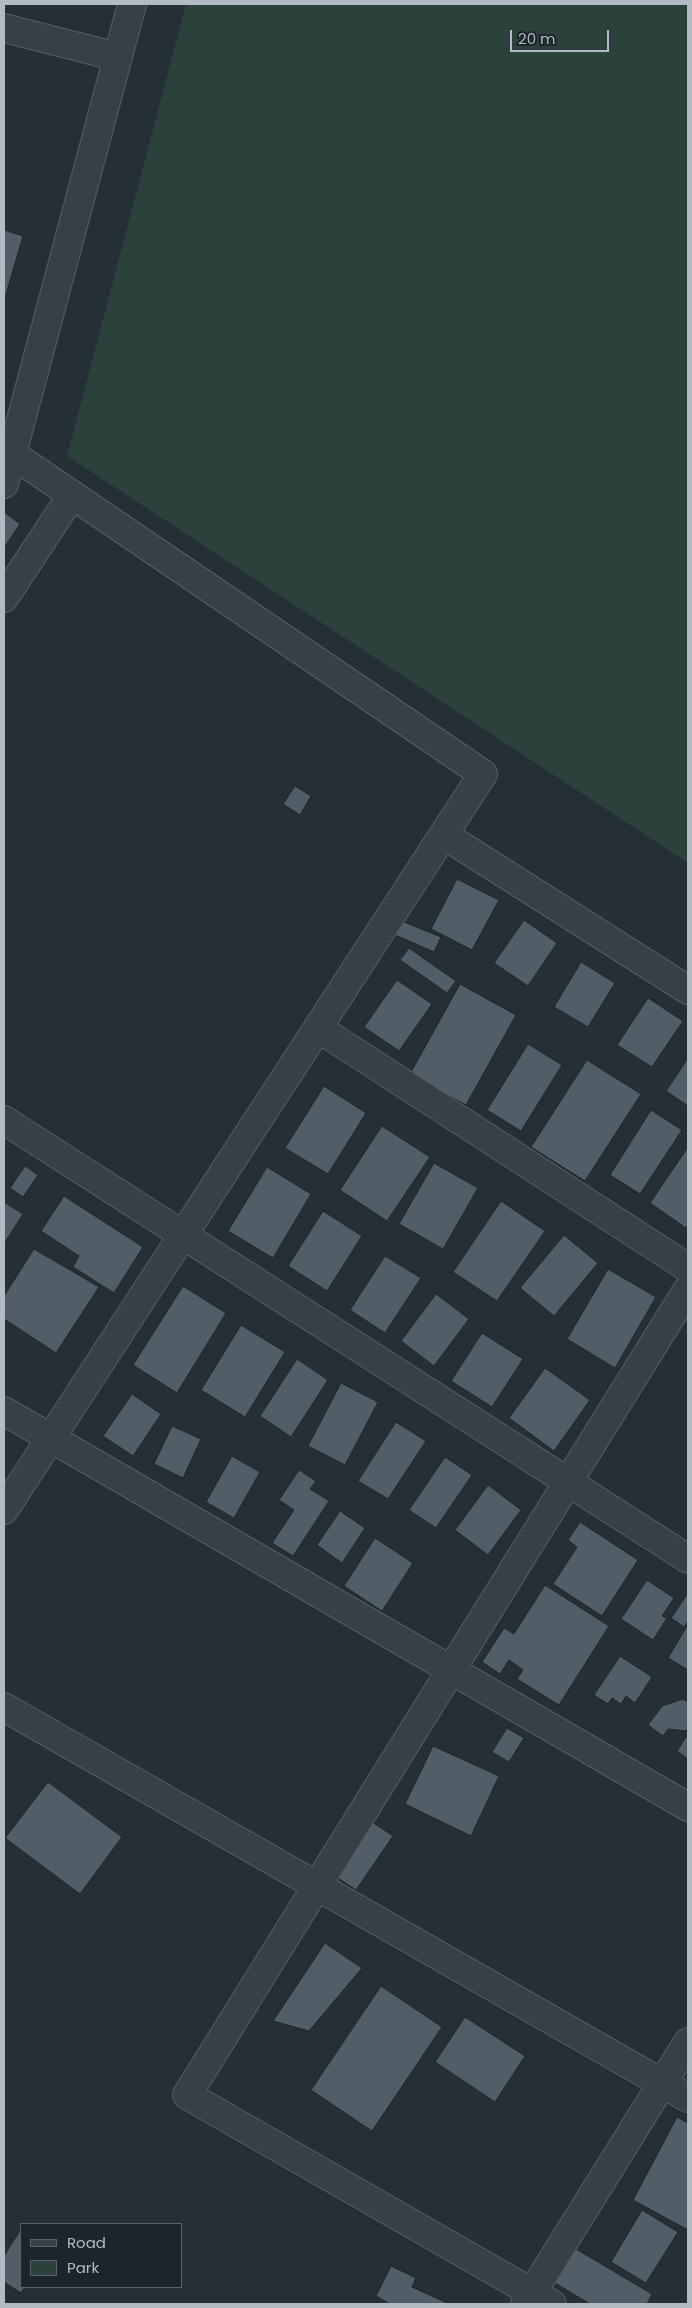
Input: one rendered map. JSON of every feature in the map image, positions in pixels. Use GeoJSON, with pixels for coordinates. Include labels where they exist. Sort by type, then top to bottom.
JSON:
{"type":"FeatureCollection","features":[{"type":"Feature","properties":{"kind":"street"},"geometry":{"type":"LineString","coordinates":[[4,484],[132,4]]}},
{"type":"Feature","properties":{"kind":"street"},"geometry":{"type":"LineString","coordinates":[[4,28],[118,57]]}},
{"type":"Feature","properties":{"kind":"street"},"geometry":{"type":"LineString","coordinates":[[4,1510],[483,774],[12,454]]}},
{"type":"Feature","properties":{"kind":"street"},"geometry":{"type":"LineString","coordinates":[[4,598],[72,495]]}},
{"type":"Feature","properties":{"kind":"street"},"geometry":{"type":"LineString","coordinates":[[444,835],[688,990]]}},
{"type":"Feature","properties":{"kind":"street"},"geometry":{"type":"LineString","coordinates":[[318,1028],[688,1268]]}},
{"type":"Feature","properties":{"kind":"street"},"geometry":{"type":"LineString","coordinates":[[4,1120],[688,1559]]}},
{"type":"Feature","properties":{"kind":"street"},"geometry":{"type":"LineString","coordinates":[[688,1288],[187,2095],[536,2300],[662,2083],[688,2042]]}},
{"type":"Feature","properties":{"kind":"street"},"geometry":{"type":"LineString","coordinates":[[4,1411],[688,1808]]}},
{"type":"Feature","properties":{"kind":"street"},"geometry":{"type":"LineString","coordinates":[[4,1707],[688,2098]]}},
{"type":"Feature","properties":{"kind":"green space"},"geometry":{"type":"Polygon","coordinates":[[[186,4],[688,4],[688,863],[67,456],[186,4]]]}},
{"type":"Feature","properties":{"kind":"building"},"geometry":{"type":"Polygon","coordinates":[[[4,230],[23,236],[4,301],[4,230]]]}},
{"type":"Feature","properties":{"kind":"building"},"geometry":{"type":"Polygon","coordinates":[[[4,512],[20,524],[4,548],[4,512]]]}},
{"type":"Feature","properties":{"kind":"building"},"geometry":{"type":"Polygon","coordinates":[[[295,786],[311,796],[300,815],[283,804],[295,786]]]}},
{"type":"Feature","properties":{"kind":"building"},"geometry":{"type":"Polygon","coordinates":[[[457,879],[499,900],[472,950],[431,929],[457,879]]]}},
{"type":"Feature","properties":{"kind":"building"},"geometry":{"type":"Polygon","coordinates":[[[399,920],[441,937],[434,952],[393,934],[399,920]]]}},
{"type":"Feature","properties":{"kind":"building"},"geometry":{"type":"Polygon","coordinates":[[[524,920],[557,943],[528,986],[494,963],[524,920]]]}},
{"type":"Feature","properties":{"kind":"building"},"geometry":{"type":"Polygon","coordinates":[[[409,948],[456,981],[447,993],[400,960],[409,948]]]}},
{"type":"Feature","properties":{"kind":"building"},"geometry":{"type":"Polygon","coordinates":[[[581,962],[615,983],[588,1027],[554,1007],[581,962]]]}},
{"type":"Feature","properties":{"kind":"building"},"geometry":{"type":"Polygon","coordinates":[[[397,980],[432,1004],[399,1051],[364,1027],[397,980]]]}},
{"type":"Feature","properties":{"kind":"building"},"geometry":{"type":"Polygon","coordinates":[[[460,984],[516,1015],[466,1105],[410,1074],[460,984]]]}},
{"type":"Feature","properties":{"kind":"building"},"geometry":{"type":"Polygon","coordinates":[[[648,998],[683,1021],[652,1067],[617,1045],[648,998]]]}},
{"type":"Feature","properties":{"kind":"building"},"geometry":{"type":"Polygon","coordinates":[[[528,1044],[562,1065],[521,1131],[487,1110],[528,1044]]]}},
{"type":"Feature","properties":{"kind":"building"},"geometry":{"type":"Polygon","coordinates":[[[688,1058],[688,1106],[666,1091],[688,1058]]]}},
{"type":"Feature","properties":{"kind":"building"},"geometry":{"type":"Polygon","coordinates":[[[587,1060],[641,1094],[585,1181],[531,1147],[587,1060]]]}},
{"type":"Feature","properties":{"kind":"building"},"geometry":{"type":"Polygon","coordinates":[[[324,1086],[366,1113],[328,1174],[285,1148],[324,1086]]]}},
{"type":"Feature","properties":{"kind":"building"},"geometry":{"type":"Polygon","coordinates":[[[651,1110],[682,1130],[640,1194],[610,1175],[651,1110]]]}},
{"type":"Feature","properties":{"kind":"building"},"geometry":{"type":"Polygon","coordinates":[[[382,1126],[430,1157],[387,1221],[340,1190],[382,1126]]]}},
{"type":"Feature","properties":{"kind":"building"},"geometry":{"type":"Polygon","coordinates":[[[688,1147],[688,1225],[686,1228],[650,1203],[688,1147]]]}},
{"type":"Feature","properties":{"kind":"building"},"geometry":{"type":"Polygon","coordinates":[[[434,1163],[478,1188],[443,1249],[399,1224],[434,1163]]]}},
{"type":"Feature","properties":{"kind":"building"},"geometry":{"type":"Polygon","coordinates":[[[25,1166],[38,1175],[23,1197],[10,1188],[25,1166]]]}},
{"type":"Feature","properties":{"kind":"building"},"geometry":{"type":"Polygon","coordinates":[[[267,1167],[311,1194],[273,1258],[228,1231],[267,1167]]]}},
{"type":"Feature","properties":{"kind":"building"},"geometry":{"type":"Polygon","coordinates":[[[64,1196],[143,1247],[114,1293],[73,1267],[79,1256],[41,1231],[64,1196]]]}},
{"type":"Feature","properties":{"kind":"building"},"geometry":{"type":"Polygon","coordinates":[[[501,1201],[545,1231],[497,1301],[453,1272],[501,1201]]]}},
{"type":"Feature","properties":{"kind":"building"},"geometry":{"type":"Polygon","coordinates":[[[4,1202],[23,1214],[4,1244],[4,1202]]]}},
{"type":"Feature","properties":{"kind":"building"},"geometry":{"type":"Polygon","coordinates":[[[323,1211],[362,1236],[327,1291],[288,1266],[323,1211]]]}},
{"type":"Feature","properties":{"kind":"building"},"geometry":{"type":"Polygon","coordinates":[[[564,1235],[598,1263],[554,1316],[520,1288],[564,1235]]]}},
{"type":"Feature","properties":{"kind":"building"},"geometry":{"type":"Polygon","coordinates":[[[34,1249],[99,1287],[56,1353],[4,1319],[4,1296],[34,1249]]]}},
{"type":"Feature","properties":{"kind":"building"},"geometry":{"type":"Polygon","coordinates":[[[385,1256],[421,1278],[385,1333],[350,1310],[385,1256]]]}},
{"type":"Feature","properties":{"kind":"building"},"geometry":{"type":"Polygon","coordinates":[[[608,1269],[656,1297],[615,1368],[567,1339],[608,1269]]]}},
{"type":"Feature","properties":{"kind":"building"},"geometry":{"type":"Polygon","coordinates":[[[183,1286],[226,1313],[177,1393],[133,1365],[183,1286]]]}},
{"type":"Feature","properties":{"kind":"building"},"geometry":{"type":"Polygon","coordinates":[[[436,1294],[469,1319],[434,1366],[401,1341],[436,1294]]]}},
{"type":"Feature","properties":{"kind":"building"},"geometry":{"type":"Polygon","coordinates":[[[241,1325],[285,1352],[245,1417],[201,1390],[241,1325]]]}},
{"type":"Feature","properties":{"kind":"building"},"geometry":{"type":"Polygon","coordinates":[[[482,1333],[523,1359],[492,1407],[451,1381],[482,1333]]]}},
{"type":"Feature","properties":{"kind":"building"},"geometry":{"type":"Polygon","coordinates":[[[297,1359],[328,1380],[291,1437],[260,1416],[297,1359]]]}},
{"type":"Feature","properties":{"kind":"building"},"geometry":{"type":"Polygon","coordinates":[[[545,1368],[590,1400],[554,1451],[509,1418],[545,1368]]]}},
{"type":"Feature","properties":{"kind":"building"},"geometry":{"type":"Polygon","coordinates":[[[341,1383],[378,1402],[345,1465],[308,1446],[341,1383]]]}},
{"type":"Feature","properties":{"kind":"building"},"geometry":{"type":"Polygon","coordinates":[[[132,1394],[161,1414],[133,1456],[103,1436],[132,1394]]]}},
{"type":"Feature","properties":{"kind":"building"},"geometry":{"type":"Polygon","coordinates":[[[396,1422],[426,1441],[388,1499],[358,1481],[396,1422]]]}},
{"type":"Feature","properties":{"kind":"building"},"geometry":{"type":"Polygon","coordinates":[[[172,1426],[201,1439],[183,1478],[154,1464],[172,1426]]]}},
{"type":"Feature","properties":{"kind":"building"},"geometry":{"type":"Polygon","coordinates":[[[232,1456],[260,1472],[234,1518],[206,1502],[232,1456]]]}},
{"type":"Feature","properties":{"kind":"building"},"geometry":{"type":"Polygon","coordinates":[[[445,1457],[472,1475],[436,1528],[409,1510],[445,1457]]]}},
{"type":"Feature","properties":{"kind":"building"},"geometry":{"type":"Polygon","coordinates":[[[299,1470],[316,1481],[310,1489],[329,1501],[293,1556],[272,1543],[294,1510],[279,1500],[299,1470]]]}},
{"type":"Feature","properties":{"kind":"building"},"geometry":{"type":"Polygon","coordinates":[[[488,1485],[521,1510],[488,1555],[455,1530],[488,1485]]]}},
{"type":"Feature","properties":{"kind":"building"},"geometry":{"type":"Polygon","coordinates":[[[340,1511],[365,1528],[342,1563],[317,1545],[340,1511]]]}},
{"type":"Feature","properties":{"kind":"building"},"geometry":{"type":"Polygon","coordinates":[[[580,1522],[638,1560],[602,1616],[553,1584],[577,1547],[568,1540],[580,1522]]]}},
{"type":"Feature","properties":{"kind":"building"},"geometry":{"type":"Polygon","coordinates":[[[375,1538],[413,1563],[382,1611],[344,1586],[375,1538]]]}},
{"type":"Feature","properties":{"kind":"building"},"geometry":{"type":"Polygon","coordinates":[[[647,1580],[674,1598],[662,1616],[667,1618],[653,1640],[621,1619],[647,1580]]]}},
{"type":"Feature","properties":{"kind":"building"},"geometry":{"type":"Polygon","coordinates":[[[545,1585],[609,1626],[559,1705],[517,1679],[523,1670],[509,1660],[500,1674],[482,1662],[504,1628],[514,1634],[545,1585]]]}},
{"type":"Feature","properties":{"kind":"building"},"geometry":{"type":"Polygon","coordinates":[[[688,1593],[688,1621],[684,1627],[671,1618],[688,1593]]]}},
{"type":"Feature","properties":{"kind":"building"},"geometry":{"type":"Polygon","coordinates":[[[688,1627],[688,1670],[668,1658],[688,1627]]]}},
{"type":"Feature","properties":{"kind":"building"},"geometry":{"type":"Polygon","coordinates":[[[620,1656],[652,1677],[635,1703],[626,1696],[621,1704],[612,1698],[608,1704],[594,1695],[620,1656]]]}},
{"type":"Feature","properties":{"kind":"building"},"geometry":{"type":"Polygon","coordinates":[[[683,1699],[688,1702],[688,1728],[686,1731],[668,1729],[663,1736],[648,1725],[662,1706],[683,1699]]]}},
{"type":"Feature","properties":{"kind":"building"},"geometry":{"type":"Polygon","coordinates":[[[507,1728],[524,1738],[509,1762],[492,1752],[507,1728]]]}},
{"type":"Feature","properties":{"kind":"building"},"geometry":{"type":"Polygon","coordinates":[[[688,1734],[688,1759],[677,1751],[688,1734]]]}},
{"type":"Feature","properties":{"kind":"building"},"geometry":{"type":"Polygon","coordinates":[[[433,1746],[499,1776],[471,1836],[405,1804],[433,1746]]]}},
{"type":"Feature","properties":{"kind":"building"},"geometry":{"type":"Polygon","coordinates":[[[48,1782],[122,1837],[80,1894],[5,1838],[48,1782]]]}},
{"type":"Feature","properties":{"kind":"building"},"geometry":{"type":"Polygon","coordinates":[[[372,1822],[393,1836],[356,1890],[335,1876],[372,1822]]]}},
{"type":"Feature","properties":{"kind":"building"},"geometry":{"type":"Polygon","coordinates":[[[325,1943],[362,1968],[309,2031],[273,2021],[325,1943]]]}},
{"type":"Feature","properties":{"kind":"building"},"geometry":{"type":"Polygon","coordinates":[[[381,1986],[442,2027],[372,2131],[311,2090],[381,1986]]]}},
{"type":"Feature","properties":{"kind":"building"},"geometry":{"type":"Polygon","coordinates":[[[465,2017],[525,2056],[495,2102],[435,2062],[465,2017]]]}},
{"type":"Feature","properties":{"kind":"building"},"geometry":{"type":"Polygon","coordinates":[[[677,2117],[688,2123],[688,2230],[633,2200],[677,2117]]]}},
{"type":"Feature","properties":{"kind":"building"},"geometry":{"type":"Polygon","coordinates":[[[642,2210],[678,2232],[646,2283],[611,2262],[642,2210]]]}},
{"type":"Feature","properties":{"kind":"building"},"geometry":{"type":"Polygon","coordinates":[[[20,2231],[20,2288],[24,2288],[21,2293],[4,2282],[4,2256],[20,2231]]]}},
{"type":"Feature","properties":{"kind":"building"},"geometry":{"type":"Polygon","coordinates":[[[576,2249],[652,2294],[647,2304],[590,2304],[555,2283],[576,2249]]]}},
{"type":"Feature","properties":{"kind":"building"},"geometry":{"type":"Polygon","coordinates":[[[391,2266],[416,2278],[412,2287],[449,2304],[390,2304],[376,2296],[391,2266]]]}}]}
